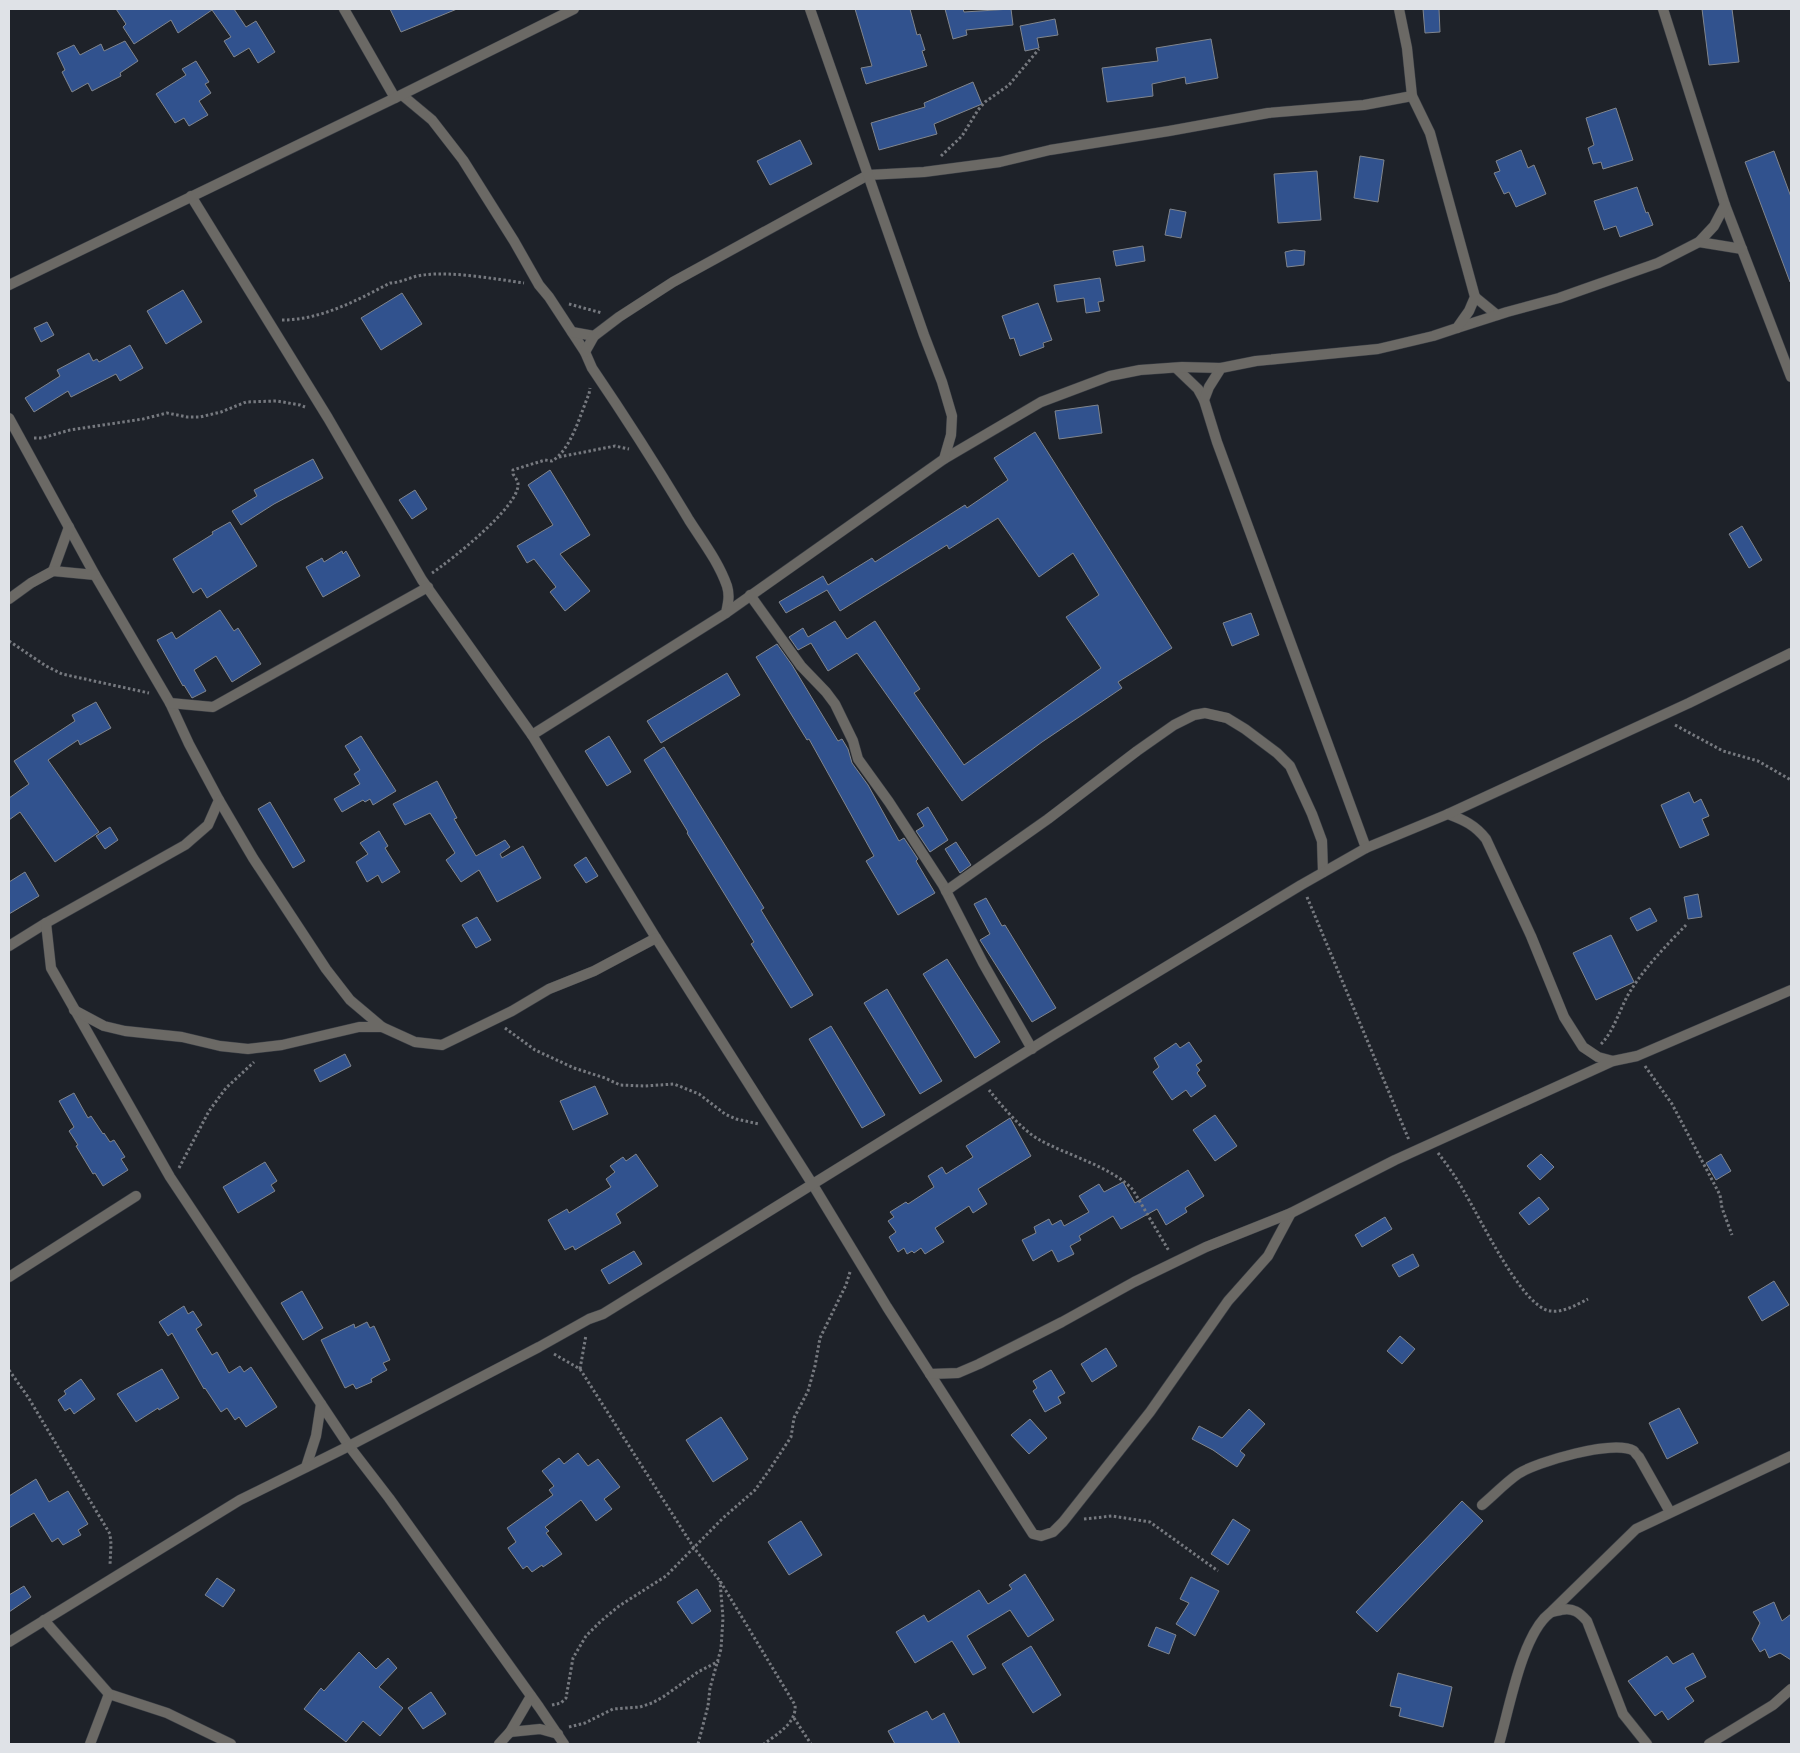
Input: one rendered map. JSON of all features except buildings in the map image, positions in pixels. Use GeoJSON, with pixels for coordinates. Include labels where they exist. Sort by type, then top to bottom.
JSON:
{"type":"FeatureCollection","features":[{"type":"Feature","properties":{"kind":"street"},"geometry":{"type":"LineString","coordinates":[[344,9],[398,97],[432,120],[451,143],[514,241],[539,286],[549,297],[585,352],[592,368],[650,454],[691,523],[716,560],[727,588],[729,601],[726,613]]}},
{"type":"Feature","properties":{"kind":"street"},"geometry":{"type":"LineString","coordinates":[[9,285],[398,97],[574,9]]}},
{"type":"Feature","properties":{"kind":"street"},"geometry":{"type":"LineString","coordinates":[[810,9],[942,382],[952,416],[950,435],[944,459]]}},
{"type":"Feature","properties":{"kind":"street"},"geometry":{"type":"LineString","coordinates":[[1399,9],[1407,48],[1412,96],[1430,133],[1475,297],[1497,315]]}},
{"type":"Feature","properties":{"kind":"street"},"geometry":{"type":"LineString","coordinates":[[1663,9],[1725,205],[1791,377]]}},
{"type":"Feature","properties":{"kind":"street"},"geometry":{"type":"LineString","coordinates":[[585,352],[594,336],[619,317],[673,282],[868,175],[924,172],[1000,162],[1050,150],[1268,114],[1364,105],[1412,96]]}},
{"type":"Feature","properties":{"kind":"street"},"geometry":{"type":"LineString","coordinates":[[191,196],[328,418],[425,584],[532,735],[656,938],[813,1185],[855,1256],[1033,1534],[1041,1536],[1053,1532],[1063,1522],[1150,1412],[1228,1301],[1268,1256],[1291,1213]]}},
{"type":"Feature","properties":{"kind":"street"},"geometry":{"type":"LineString","coordinates":[[532,735],[726,613],[944,459],[1041,402],[1110,376],[1140,370],[1221,368],[1256,361],[1378,349],[1433,336],[1497,315],[1559,298],[1649,266],[1699,242],[1714,226],[1725,205]]}},
{"type":"Feature","properties":{"kind":"street"},"geometry":{"type":"LineString","coordinates":[[1699,242],[1742,249]]}},
{"type":"Feature","properties":{"kind":"street"},"geometry":{"type":"LineString","coordinates":[[1457,328],[1469,311],[1475,297]]}},
{"type":"Feature","properties":{"kind":"street"},"geometry":{"type":"LineString","coordinates":[[572,332],[594,336]]}},
{"type":"Feature","properties":{"kind":"street"},"geometry":{"type":"LineString","coordinates":[[1176,368],[1198,389],[1204,400],[1217,442],[1366,848]]}},
{"type":"Feature","properties":{"kind":"street"},"geometry":{"type":"LineString","coordinates":[[1204,400],[1209,386],[1221,368]]}},
{"type":"Feature","properties":{"kind":"street"},"geometry":{"type":"LineString","coordinates":[[9,418],[95,575],[168,700],[219,800],[253,858],[326,969],[350,1000],[382,1027],[414,1042],[442,1046],[494,1020],[549,988],[594,970],[656,938]]}},
{"type":"Feature","properties":{"kind":"street"},"geometry":{"type":"LineString","coordinates":[[53,571],[69,527]]}},
{"type":"Feature","properties":{"kind":"street"},"geometry":{"type":"LineString","coordinates":[[9,599],[31,583],[53,571],[95,575]]}},
{"type":"Feature","properties":{"kind":"street"},"geometry":{"type":"LineString","coordinates":[[168,700],[213,707],[425,584]]}},
{"type":"Feature","properties":{"kind":"street"},"geometry":{"type":"LineString","coordinates":[[750,595],[801,666],[835,704],[846,726],[858,759],[889,802],[946,891],[982,963],[1032,1049]]}},
{"type":"Feature","properties":{"kind":"street"},"geometry":{"type":"LineString","coordinates":[[9,1642],[240,1500],[349,1446],[589,1319],[603,1314],[1032,1049],[1301,885],[1366,848],[1448,814],[1659,717],[1791,653]]}},
{"type":"Feature","properties":{"kind":"street"},"geometry":{"type":"LineString","coordinates":[[946,891],[1048,819],[1174,725],[1205,712],[1227,718],[1245,729],[1277,753],[1290,766],[1312,814],[1322,842],[1323,872]]}},
{"type":"Feature","properties":{"kind":"street"},"geometry":{"type":"LineString","coordinates":[[9,946],[46,923],[185,845],[208,825],[219,800]]}},
{"type":"Feature","properties":{"kind":"street"},"geometry":{"type":"LineString","coordinates":[[1448,814],[1466,820],[1486,838],[1531,936],[1564,1017],[1583,1047],[1598,1057],[1613,1061]]}},
{"type":"Feature","properties":{"kind":"street"},"geometry":{"type":"LineString","coordinates":[[46,923],[51,968],[170,1177],[349,1446],[389,1498],[564,1744]]}},
{"type":"Feature","properties":{"kind":"street"},"geometry":{"type":"LineString","coordinates":[[930,1374],[958,1373],[979,1364],[1062,1322],[1134,1282],[1206,1247],[1291,1213],[1414,1151],[1432,1145],[1613,1061],[1637,1056],[1791,990]]}},
{"type":"Feature","properties":{"kind":"street"},"geometry":{"type":"LineString","coordinates":[[74,1010],[104,1026],[125,1031],[182,1037],[220,1046],[248,1049],[358,1027],[382,1027]]}},
{"type":"Feature","properties":{"kind":"street"},"geometry":{"type":"LineString","coordinates":[[9,1277],[136,1196]]}},
{"type":"Feature","properties":{"kind":"street"},"geometry":{"type":"LineString","coordinates":[[306,1467],[316,1436],[321,1404]]}},
{"type":"Feature","properties":{"kind":"street"},"geometry":{"type":"LineString","coordinates":[[1482,1505],[1519,1473],[1555,1458],[1588,1450],[1616,1447],[1634,1451],[1639,1457],[1670,1512]]}},
{"type":"Feature","properties":{"kind":"street"},"geometry":{"type":"LineString","coordinates":[[1499,1744],[1528,1646],[1536,1629],[1551,1612],[1636,1529],[1791,1456]]}},
{"type":"Feature","properties":{"kind":"street"},"geometry":{"type":"LineString","coordinates":[[1551,1612],[1566,1609],[1578,1611],[1587,1621],[1623,1714],[1647,1744]]}},
{"type":"Feature","properties":{"kind":"street"},"geometry":{"type":"LineString","coordinates":[[44,1620],[109,1694],[167,1713],[231,1744]]}},
{"type":"Feature","properties":{"kind":"street"},"geometry":{"type":"LineString","coordinates":[[1708,1744],[1773,1705],[1791,1689]]}},
{"type":"Feature","properties":{"kind":"street"},"geometry":{"type":"LineString","coordinates":[[90,1744],[109,1694]]}},
{"type":"Feature","properties":{"kind":"street"},"geometry":{"type":"LineString","coordinates":[[499,1744],[510,1732],[531,1696]]}},
{"type":"Feature","properties":{"kind":"street"},"geometry":{"type":"LineString","coordinates":[[510,1732],[540,1729],[556,1732]]}},
{"type":"Feature","properties":{"kind":"path"},"geometry":{"type":"LineString","coordinates":[[924,172],[962,136],[984,102],[1009,85],[1038,49]]}},
{"type":"Feature","properties":{"kind":"path"},"geometry":{"type":"LineString","coordinates":[[268,320],[296,320],[319,314],[352,303],[390,283],[396,283],[424,274],[465,275],[539,286]]}},
{"type":"Feature","properties":{"kind":"path"},"geometry":{"type":"LineString","coordinates":[[549,297],[619,317]]}},
{"type":"Feature","properties":{"kind":"path"},"geometry":{"type":"LineString","coordinates":[[425,584],[492,524],[507,506],[518,489],[518,483],[513,470],[544,460],[552,461],[566,448],[589,394],[592,368]]}},
{"type":"Feature","properties":{"kind":"path"},"geometry":{"type":"LineString","coordinates":[[18,434],[42,438],[70,430],[143,419],[166,413],[187,418],[200,417],[246,402],[277,401],[300,404],[307,408]]}},
{"type":"Feature","properties":{"kind":"path"},"geometry":{"type":"LineString","coordinates":[[558,457],[615,446],[650,454]]}},
{"type":"Feature","properties":{"kind":"path"},"geometry":{"type":"LineString","coordinates":[[9,641],[46,666],[62,674],[168,700]]}},
{"type":"Feature","properties":{"kind":"path"},"geometry":{"type":"LineString","coordinates":[[1659,717],[1723,751],[1758,761],[1791,780]]}},
{"type":"Feature","properties":{"kind":"path"},"geometry":{"type":"LineString","coordinates":[[1301,885],[1414,1151]]}},
{"type":"Feature","properties":{"kind":"path"},"geometry":{"type":"LineString","coordinates":[[1591,1052],[1603,1042],[1629,992],[1647,966],[1686,925]]}},
{"type":"Feature","properties":{"kind":"path"},"geometry":{"type":"LineString","coordinates":[[494,1020],[534,1050],[574,1068],[620,1085],[674,1084],[699,1094],[725,1114],[744,1121],[776,1127]]}},
{"type":"Feature","properties":{"kind":"path"},"geometry":{"type":"LineString","coordinates":[[170,1177],[181,1167],[209,1111],[226,1088],[270,1046]]}},
{"type":"Feature","properties":{"kind":"path"},"geometry":{"type":"LineString","coordinates":[[1637,1056],[1672,1104],[1688,1132],[1720,1195],[1722,1208],[1732,1235]]}},
{"type":"Feature","properties":{"kind":"path"},"geometry":{"type":"LineString","coordinates":[[982,1080],[1001,1106],[1036,1138],[1088,1161],[1126,1182],[1133,1190],[1175,1262]]}},
{"type":"Feature","properties":{"kind":"path"},"geometry":{"type":"LineString","coordinates":[[1432,1145],[1462,1187],[1515,1278],[1535,1302],[1545,1310],[1558,1310],[1588,1299]]}},
{"type":"Feature","properties":{"kind":"path"},"geometry":{"type":"LineString","coordinates":[[539,1707],[561,1704],[565,1701],[573,1658],[586,1636],[619,1606],[666,1576],[755,1490],[791,1437],[794,1418],[808,1390],[820,1338],[846,1285],[855,1256]]}},
{"type":"Feature","properties":{"kind":"path"},"geometry":{"type":"LineString","coordinates":[[580,1369],[589,1319]]}},
{"type":"Feature","properties":{"kind":"path"},"geometry":{"type":"LineString","coordinates":[[539,1347],[580,1369],[694,1548],[720,1581],[795,1704],[794,1718],[764,1744]]}},
{"type":"Feature","properties":{"kind":"path"},"geometry":{"type":"LineString","coordinates":[[9,1370],[28,1397],[110,1534],[112,1544],[109,1580]]}},
{"type":"Feature","properties":{"kind":"path"},"geometry":{"type":"LineString","coordinates":[[1063,1522],[1112,1516],[1150,1522],[1218,1571]]}},
{"type":"Feature","properties":{"kind":"path"},"geometry":{"type":"LineString","coordinates":[[698,1744],[708,1706],[710,1688],[721,1649],[723,1618],[720,1581]]}},
{"type":"Feature","properties":{"kind":"path"},"geometry":{"type":"LineString","coordinates":[[556,1732],[585,1724],[613,1709],[640,1707],[652,1703],[663,1698],[698,1672],[719,1661]]}},
{"type":"Feature","properties":{"kind":"path"},"geometry":{"type":"LineString","coordinates":[[794,1718],[810,1744]]}}]}
